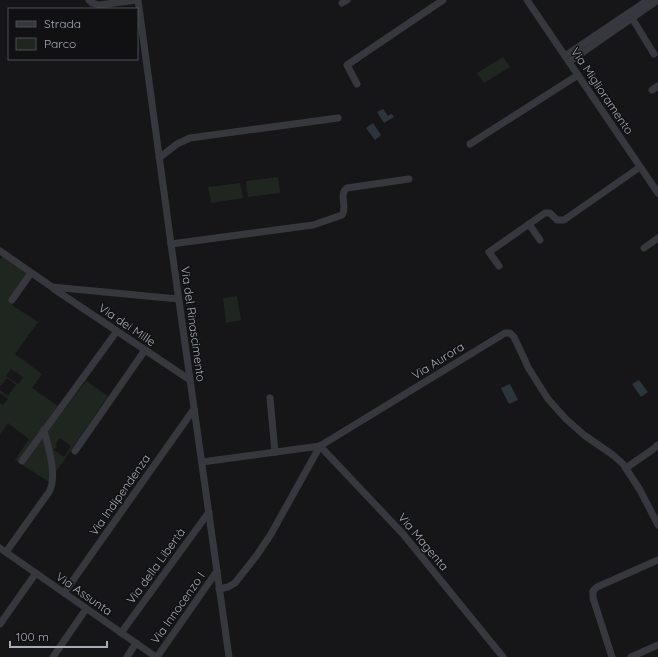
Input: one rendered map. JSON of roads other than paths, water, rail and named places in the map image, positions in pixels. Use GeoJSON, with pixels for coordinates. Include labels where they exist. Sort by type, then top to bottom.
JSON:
{"type":"FeatureCollection","features":[{"type":"Feature","properties":{"kind":"street"},"geometry":{"type":"LineString","coordinates":[[89,0],[92,3],[99,5],[137,0]]}},
{"type":"Feature","properties":{"kind":"street","name":"Via del Rinascimento"},"geometry":{"type":"LineString","coordinates":[[137,0],[228,655]]}},
{"type":"Feature","properties":{"kind":"street"},"geometry":{"type":"LineString","coordinates":[[357,84],[347,65],[443,0]]}},
{"type":"Feature","properties":{"kind":"street","name":"Via Miglioramento"},"geometry":{"type":"LineString","coordinates":[[527,0],[658,193]]}},
{"type":"Feature","properties":{"kind":"street"},"geometry":{"type":"LineString","coordinates":[[567,59],[648,0]]}},
{"type":"Feature","properties":{"kind":"street"},"geometry":{"type":"LineString","coordinates":[[567,59],[658,0]]}},
{"type":"Feature","properties":{"kind":"street"},"geometry":{"type":"LineString","coordinates":[[632,18],[654,54]]}},
{"type":"Feature","properties":{"kind":"street"},"geometry":{"type":"LineString","coordinates":[[470,144],[578,75]]}},
{"type":"Feature","properties":{"kind":"street"},"geometry":{"type":"LineString","coordinates":[[159,158],[177,144],[188,139],[338,118]]}},
{"type":"Feature","properties":{"kind":"street"},"geometry":{"type":"LineString","coordinates":[[499,266],[486,254],[547,213],[552,214],[557,220],[564,220],[640,167]]}},
{"type":"Feature","properties":{"kind":"street"},"geometry":{"type":"LineString","coordinates":[[171,244],[316,225],[342,215],[344,210],[343,192],[348,188],[409,179]]}},
{"type":"Feature","properties":{"kind":"street"},"geometry":{"type":"LineString","coordinates":[[529,224],[540,240]]}},
{"type":"Feature","properties":{"kind":"street"},"geometry":{"type":"LineString","coordinates":[[644,248],[658,238]]}},
{"type":"Feature","properties":{"kind":"street","name":"Via dei Mille"},"geometry":{"type":"LineString","coordinates":[[0,251],[52,288],[190,380]]}},
{"type":"Feature","properties":{"kind":"street"},"geometry":{"type":"LineString","coordinates":[[12,300],[31,273]]}},
{"type":"Feature","properties":{"kind":"street","name":"Via dei Mille"},"geometry":{"type":"LineString","coordinates":[[52,288],[178,299]]}},
{"type":"Feature","properties":{"kind":"street"},"geometry":{"type":"LineString","coordinates":[[22,461],[117,331]]}},
{"type":"Feature","properties":{"kind":"street","name":"Via Aurora"},"geometry":{"type":"LineString","coordinates":[[219,589],[228,587],[235,582],[257,556],[271,534],[320,446],[502,334],[507,333],[510,333],[514,337],[532,375],[559,412],[584,435],[613,455],[626,468],[658,525]]}},
{"type":"Feature","properties":{"kind":"street"},"geometry":{"type":"LineString","coordinates":[[75,451],[145,350]]}},
{"type":"Feature","properties":{"kind":"street"},"geometry":{"type":"LineString","coordinates":[[270,398],[275,452]]}},
{"type":"Feature","properties":{"kind":"street","name":"Via Indipendenza"},"geometry":{"type":"LineString","coordinates":[[64,593],[194,410]]}},
{"type":"Feature","properties":{"kind":"street"},"geometry":{"type":"LineString","coordinates":[[3,550],[49,492],[52,486],[53,473],[44,430]]}},
{"type":"Feature","properties":{"kind":"street"},"geometry":{"type":"LineString","coordinates":[[626,468],[658,445]]}},
{"type":"Feature","properties":{"kind":"street"},"geometry":{"type":"LineString","coordinates":[[202,462],[320,446]]}},
{"type":"Feature","properties":{"kind":"street","name":"Via Magenta"},"geometry":{"type":"LineString","coordinates":[[320,446],[403,534],[503,657]]}},
{"type":"Feature","properties":{"kind":"street","name":"Via della Libertà"},"geometry":{"type":"LineString","coordinates":[[121,633],[209,512]]}},
{"type":"Feature","properties":{"kind":"street","name":"Via Assunta"},"geometry":{"type":"LineString","coordinates":[[3,550],[154,656]]}},
{"type":"Feature","properties":{"kind":"street"},"geometry":{"type":"LineString","coordinates":[[612,657],[593,598],[593,591],[598,587],[658,560]]}},
{"type":"Feature","properties":{"kind":"street","name":"Via Innocenzo I"},"geometry":{"type":"LineString","coordinates":[[154,656],[216,571]]}},
{"type":"Feature","properties":{"kind":"street"},"geometry":{"type":"LineString","coordinates":[[0,624],[36,573]]}},
{"type":"Feature","properties":{"kind":"street"},"geometry":{"type":"LineString","coordinates":[[53,657],[86,609]]}},
{"type":"Feature","properties":{"kind":"street"},"geometry":{"type":"LineString","coordinates":[[126,657],[136,643]]}},
{"type":"Feature","properties":{"kind":"street"},"geometry":{"type":"LineString","coordinates":[[631,657],[658,645]]}}]}
